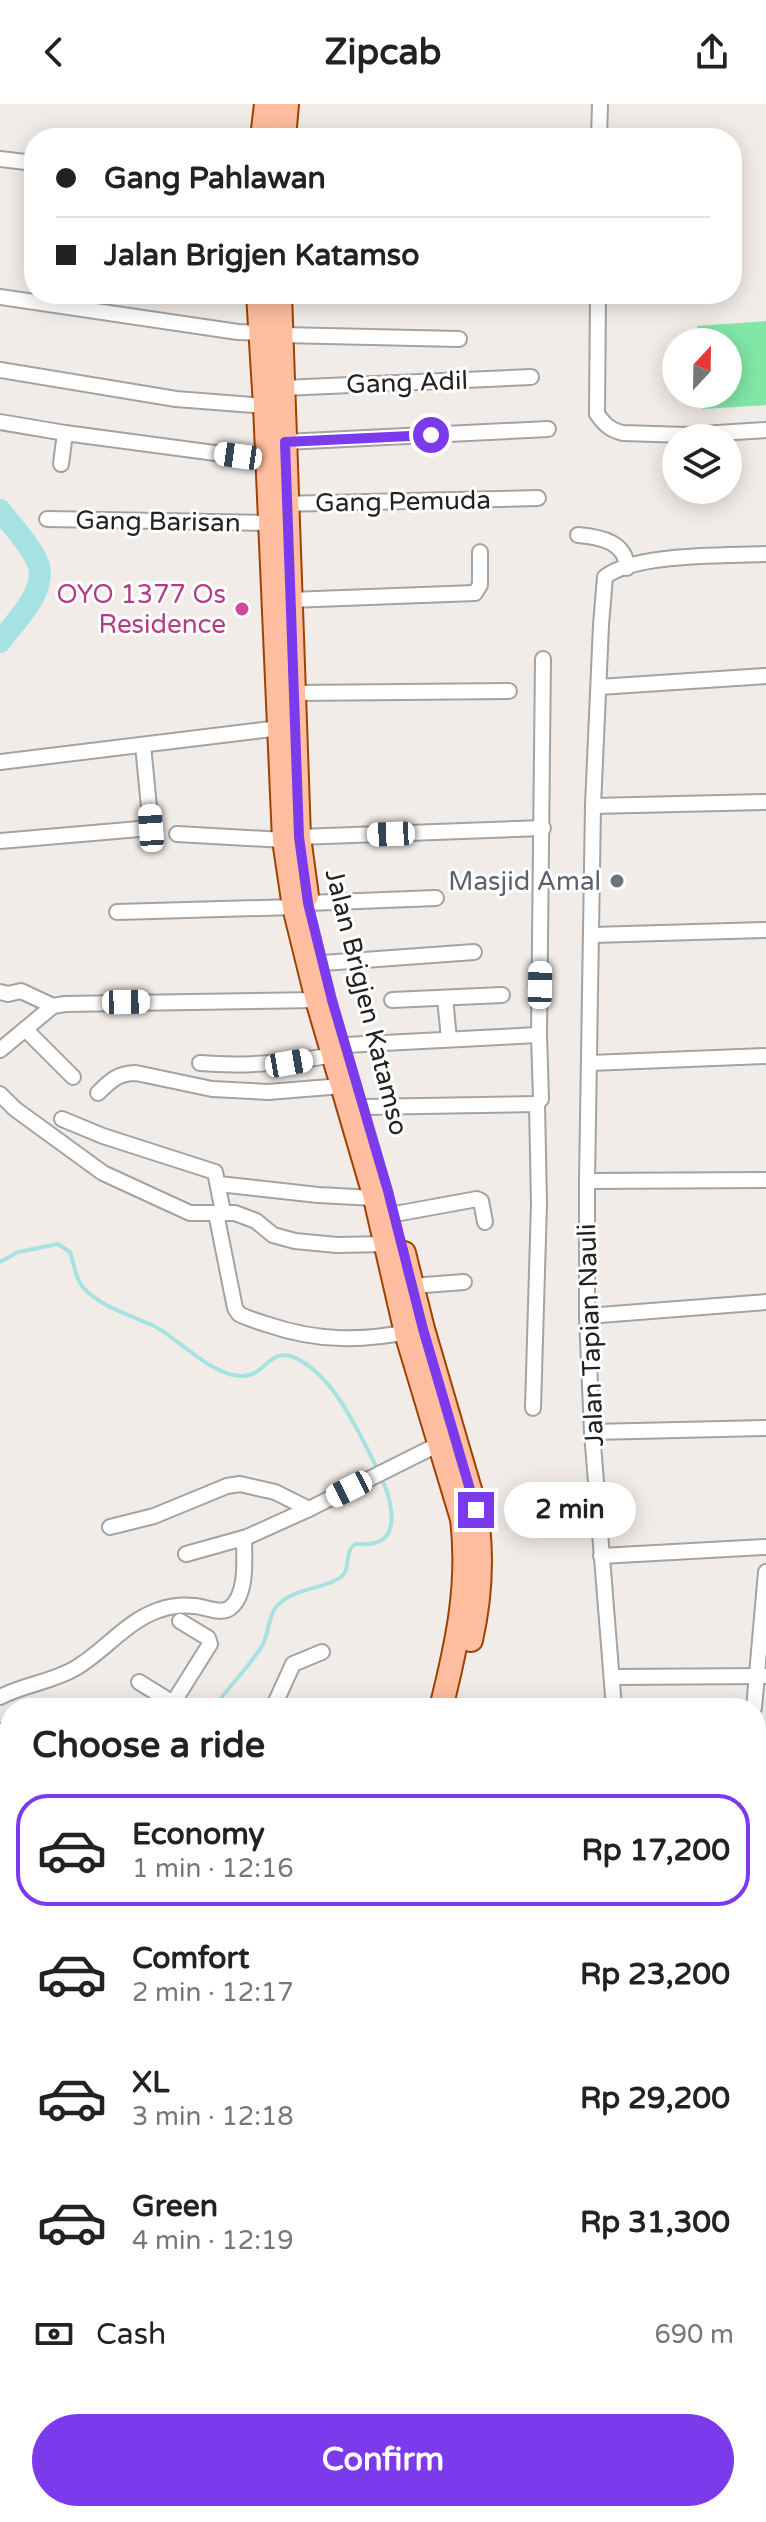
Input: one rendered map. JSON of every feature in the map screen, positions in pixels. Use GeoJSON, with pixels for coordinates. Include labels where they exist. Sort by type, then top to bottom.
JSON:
{"type":"FeatureCollection","features":[{"type":"Feature","properties":{"kind":"main road"},"geometry":{"type":"LineString","coordinates":[[263,128],[266,104]]}},
{"type":"Feature","properties":{"kind":"main road"},"geometry":{"type":"LineString","coordinates":[[285,128],[287,104]]}},
{"type":"Feature","properties":{"kind":"main road","name":"Jalan Brigjen Katamso"},"geometry":{"type":"LineString","coordinates":[[258,304],[267,460],[290,600],[292,839]]}},
{"type":"Feature","properties":{"kind":"main road","name":"Jalan Brigjen Katamso"},"geometry":{"type":"LineString","coordinates":[[280,304],[285,442],[275,510],[289,681],[280,728],[292,839],[317,1000],[363,1107],[395,1214],[412,1286],[415,1331],[439,1444],[462,1519],[464,1598],[443,1698]]}},
{"type":"Feature","properties":{"kind":"main road","name":"Jalan Brigjen Katamso"},"geometry":{"type":"LineString","coordinates":[[301,905],[323,963],[339,1050],[342,1086],[387,1244],[476,1510],[480,1534],[479,1603],[457,1698]]}},
{"type":"Feature","properties":{"kind":"street"},"geometry":{"type":"LineString","coordinates":[[599,128],[600,104]]}},
{"type":"Feature","properties":{"kind":"street"},"geometry":{"type":"LineString","coordinates":[[0,159],[24,162]]}},
{"type":"Feature","properties":{"kind":"street"},"geometry":{"type":"LineString","coordinates":[[0,297],[24,301]]}},
{"type":"Feature","properties":{"kind":"street"},"geometry":{"type":"LineString","coordinates":[[44,304],[144,320],[259,333]]}},
{"type":"Feature","properties":{"kind":"street"},"geometry":{"type":"LineString","coordinates":[[598,304],[597,414],[613,431],[686,435],[766,430]]}},
{"type":"Feature","properties":{"kind":"street"},"geometry":{"type":"LineString","coordinates":[[282,335],[459,339]]}},
{"type":"Feature","properties":{"kind":"street"},"geometry":{"type":"LineString","coordinates":[[0,370],[176,399],[265,406]]}},
{"type":"Feature","properties":{"kind":"street","name":"Gang Adil"},"geometry":{"type":"LineString","coordinates":[[283,388],[531,377]]}},
{"type":"Feature","properties":{"kind":"street"},"geometry":{"type":"LineString","coordinates":[[0,422],[267,460]]}},
{"type":"Feature","properties":{"kind":"street"},"geometry":{"type":"LineString","coordinates":[[285,442],[548,429]]}},
{"type":"Feature","properties":{"kind":"street"},"geometry":{"type":"LineString","coordinates":[[61,464],[65,433]]}},
{"type":"Feature","properties":{"kind":"street","name":"Gang Pemuda"},"geometry":{"type":"LineString","coordinates":[[275,510],[538,498]]}},
{"type":"Feature","properties":{"kind":"street","name":"Gang Barisan"},"geometry":{"type":"LineString","coordinates":[[47,519],[275,510]]}},
{"type":"Feature","properties":{"kind":"street"},"geometry":{"type":"LineString","coordinates":[[578,535],[596,537],[615,545],[625,554],[627,568],[662,558],[766,554]]}},
{"type":"Feature","properties":{"kind":"street"},"geometry":{"type":"LineString","coordinates":[[290,600],[475,593],[480,585],[480,552]]}},
{"type":"Feature","properties":{"kind":"street","name":"Jalan Tapian Nauli"},"geometry":{"type":"LineString","coordinates":[[614,1698],[592,1432],[587,1316],[589,981],[593,806],[605,579],[609,574],[627,568]]}},
{"type":"Feature","properties":{"kind":"street"},"geometry":{"type":"LineString","coordinates":[[533,1408],[539,1203],[537,1104],[541,1099],[543,659]]}},
{"type":"Feature","properties":{"kind":"street"},"geometry":{"type":"LineString","coordinates":[[599,687],[766,676]]}},
{"type":"Feature","properties":{"kind":"street"},"geometry":{"type":"LineString","coordinates":[[289,681],[509,691]]}},
{"type":"Feature","properties":{"kind":"street"},"geometry":{"type":"LineString","coordinates":[[0,762],[280,728]]}},
{"type":"Feature","properties":{"kind":"street"},"geometry":{"type":"LineString","coordinates":[[0,841],[151,828],[143,745]]}},
{"type":"Feature","properties":{"kind":"street"},"geometry":{"type":"LineString","coordinates":[[593,806],[766,802]]}},
{"type":"Feature","properties":{"kind":"street"},"geometry":{"type":"LineString","coordinates":[[177,834],[292,839],[543,828]]}},
{"type":"Feature","properties":{"kind":"street"},"geometry":{"type":"LineString","coordinates":[[117,912],[436,898]]}},
{"type":"Feature","properties":{"kind":"street"},"geometry":{"type":"LineString","coordinates":[[592,935],[766,930]]}},
{"type":"Feature","properties":{"kind":"street"},"geometry":{"type":"LineString","coordinates":[[323,963],[474,952]]}},
{"type":"Feature","properties":{"kind":"street"},"geometry":{"type":"LineString","coordinates":[[0,992],[21,991],[53,1006],[94,1002],[317,1000]]}},
{"type":"Feature","properties":{"kind":"street"},"geometry":{"type":"LineString","coordinates":[[392,1000],[502,995]]}},
{"type":"Feature","properties":{"kind":"street"},"geometry":{"type":"LineString","coordinates":[[445,998],[449,1039]]}},
{"type":"Feature","properties":{"kind":"street"},"geometry":{"type":"LineString","coordinates":[[0,1050],[53,1006]]}},
{"type":"Feature","properties":{"kind":"street"},"geometry":{"type":"LineString","coordinates":[[25,1029],[73,1077]]}},
{"type":"Feature","properties":{"kind":"street"},"geometry":{"type":"LineString","coordinates":[[200,1063],[240,1066],[289,1063],[339,1050],[449,1039],[539,1035]]}},
{"type":"Feature","properties":{"kind":"street"},"geometry":{"type":"LineString","coordinates":[[590,1063],[766,1056]]}},
{"type":"Feature","properties":{"kind":"street"},"geometry":{"type":"LineString","coordinates":[[98,1093],[111,1080],[125,1073],[212,1089],[268,1092],[342,1086]]}},
{"type":"Feature","properties":{"kind":"street"},"geometry":{"type":"LineString","coordinates":[[0,1094],[15,1109],[103,1173],[190,1213],[204,1215],[220,1212],[256,1221],[273,1235],[295,1241],[337,1245],[387,1244]]}},
{"type":"Feature","properties":{"kind":"street"},"geometry":{"type":"LineString","coordinates":[[363,1107],[537,1104]]}},
{"type":"Feature","properties":{"kind":"street"},"geometry":{"type":"LineString","coordinates":[[62,1119],[103,1136],[215,1172],[235,1308],[239,1314],[289,1332],[325,1339],[369,1338],[415,1331]]}},
{"type":"Feature","properties":{"kind":"street"},"geometry":{"type":"LineString","coordinates":[[587,1181],[766,1180]]}},
{"type":"Feature","properties":{"kind":"street"},"geometry":{"type":"LineString","coordinates":[[219,1184],[375,1198]]}},
{"type":"Feature","properties":{"kind":"street"},"geometry":{"type":"LineString","coordinates":[[395,1214],[479,1199],[485,1222]]}},
{"type":"Feature","properties":{"kind":"street"},"geometry":{"type":"LineString","coordinates":[[412,1286],[464,1282]]}},
{"type":"Feature","properties":{"kind":"street"},"geometry":{"type":"LineString","coordinates":[[587,1316],[766,1302]]}},
{"type":"Feature","properties":{"kind":"street"},"geometry":{"type":"LineString","coordinates":[[592,1432],[766,1428]]}},
{"type":"Feature","properties":{"kind":"street"},"geometry":{"type":"LineString","coordinates":[[186,1554],[244,1538],[439,1444]]}},
{"type":"Feature","properties":{"kind":"street"},"geometry":{"type":"LineString","coordinates":[[110,1527],[154,1516],[227,1486],[240,1484],[275,1492],[309,1509]]}},
{"type":"Feature","properties":{"kind":"street"},"geometry":{"type":"LineString","coordinates":[[0,1697],[17,1688],[70,1671],[139,1621],[163,1608],[195,1606],[228,1610],[238,1599],[241,1589],[244,1538]]}},
{"type":"Feature","properties":{"kind":"street"},"geometry":{"type":"LineString","coordinates":[[601,1556],[766,1547]]}},
{"type":"Feature","properties":{"kind":"street"},"geometry":{"type":"LineString","coordinates":[[756,1698],[761,1675],[766,1572]]}},
{"type":"Feature","properties":{"kind":"street"},"geometry":{"type":"LineString","coordinates":[[180,1621],[208,1638],[210,1644],[181,1698]]}},
{"type":"Feature","properties":{"kind":"street"},"geometry":{"type":"LineString","coordinates":[[278,1698],[293,1664],[322,1652]]}},
{"type":"Feature","properties":{"kind":"street"},"geometry":{"type":"LineString","coordinates":[[613,1677],[761,1675]]}},
{"type":"Feature","properties":{"kind":"street"},"geometry":{"type":"LineString","coordinates":[[139,1682],[164,1698]]}},
{"type":"Feature","properties":{"kind":"green space"},"geometry":{"type":"Polygon","coordinates":[[[766,321],[766,405],[742,407],[742,328],[697,326],[766,321]]]}},
{"type":"Feature","properties":{"kind":"waterway"},"geometry":{"type":"LineString","coordinates":[[0,510],[30,548],[40,572],[39,583],[29,604],[0,642]]}},
{"type":"Feature","properties":{"kind":"waterway"},"geometry":{"type":"LineString","coordinates":[[0,1262],[18,1252],[58,1244],[70,1252],[78,1278],[89,1293],[124,1314],[152,1325],[218,1370],[241,1376],[250,1375],[282,1355],[301,1361],[314,1370],[336,1395],[378,1470]]}},
{"type":"Feature","properties":{"kind":"waterway"},"geometry":{"type":"LineString","coordinates":[[222,1698],[258,1652],[279,1604],[294,1594],[335,1581],[344,1573],[349,1552],[355,1544],[375,1543],[389,1532],[392,1514],[381,1478]]}},
{"type":"Feature","properties":{"kind":"place","name":"OYO 1377 Os Residence"},"geometry":{"type":"Point","coordinates":[242,609]}},
{"type":"Feature","properties":{"kind":"place","name":"Masjid Amal"},"geometry":{"type":"Point","coordinates":[617,881]}},
{"type":"Feature","properties":{"kind":"route"},"geometry":{"type":"LineString","coordinates":[[431,435],[285,442],[299,837],[308,903],[332,1000],[476,1510]]}}]}
